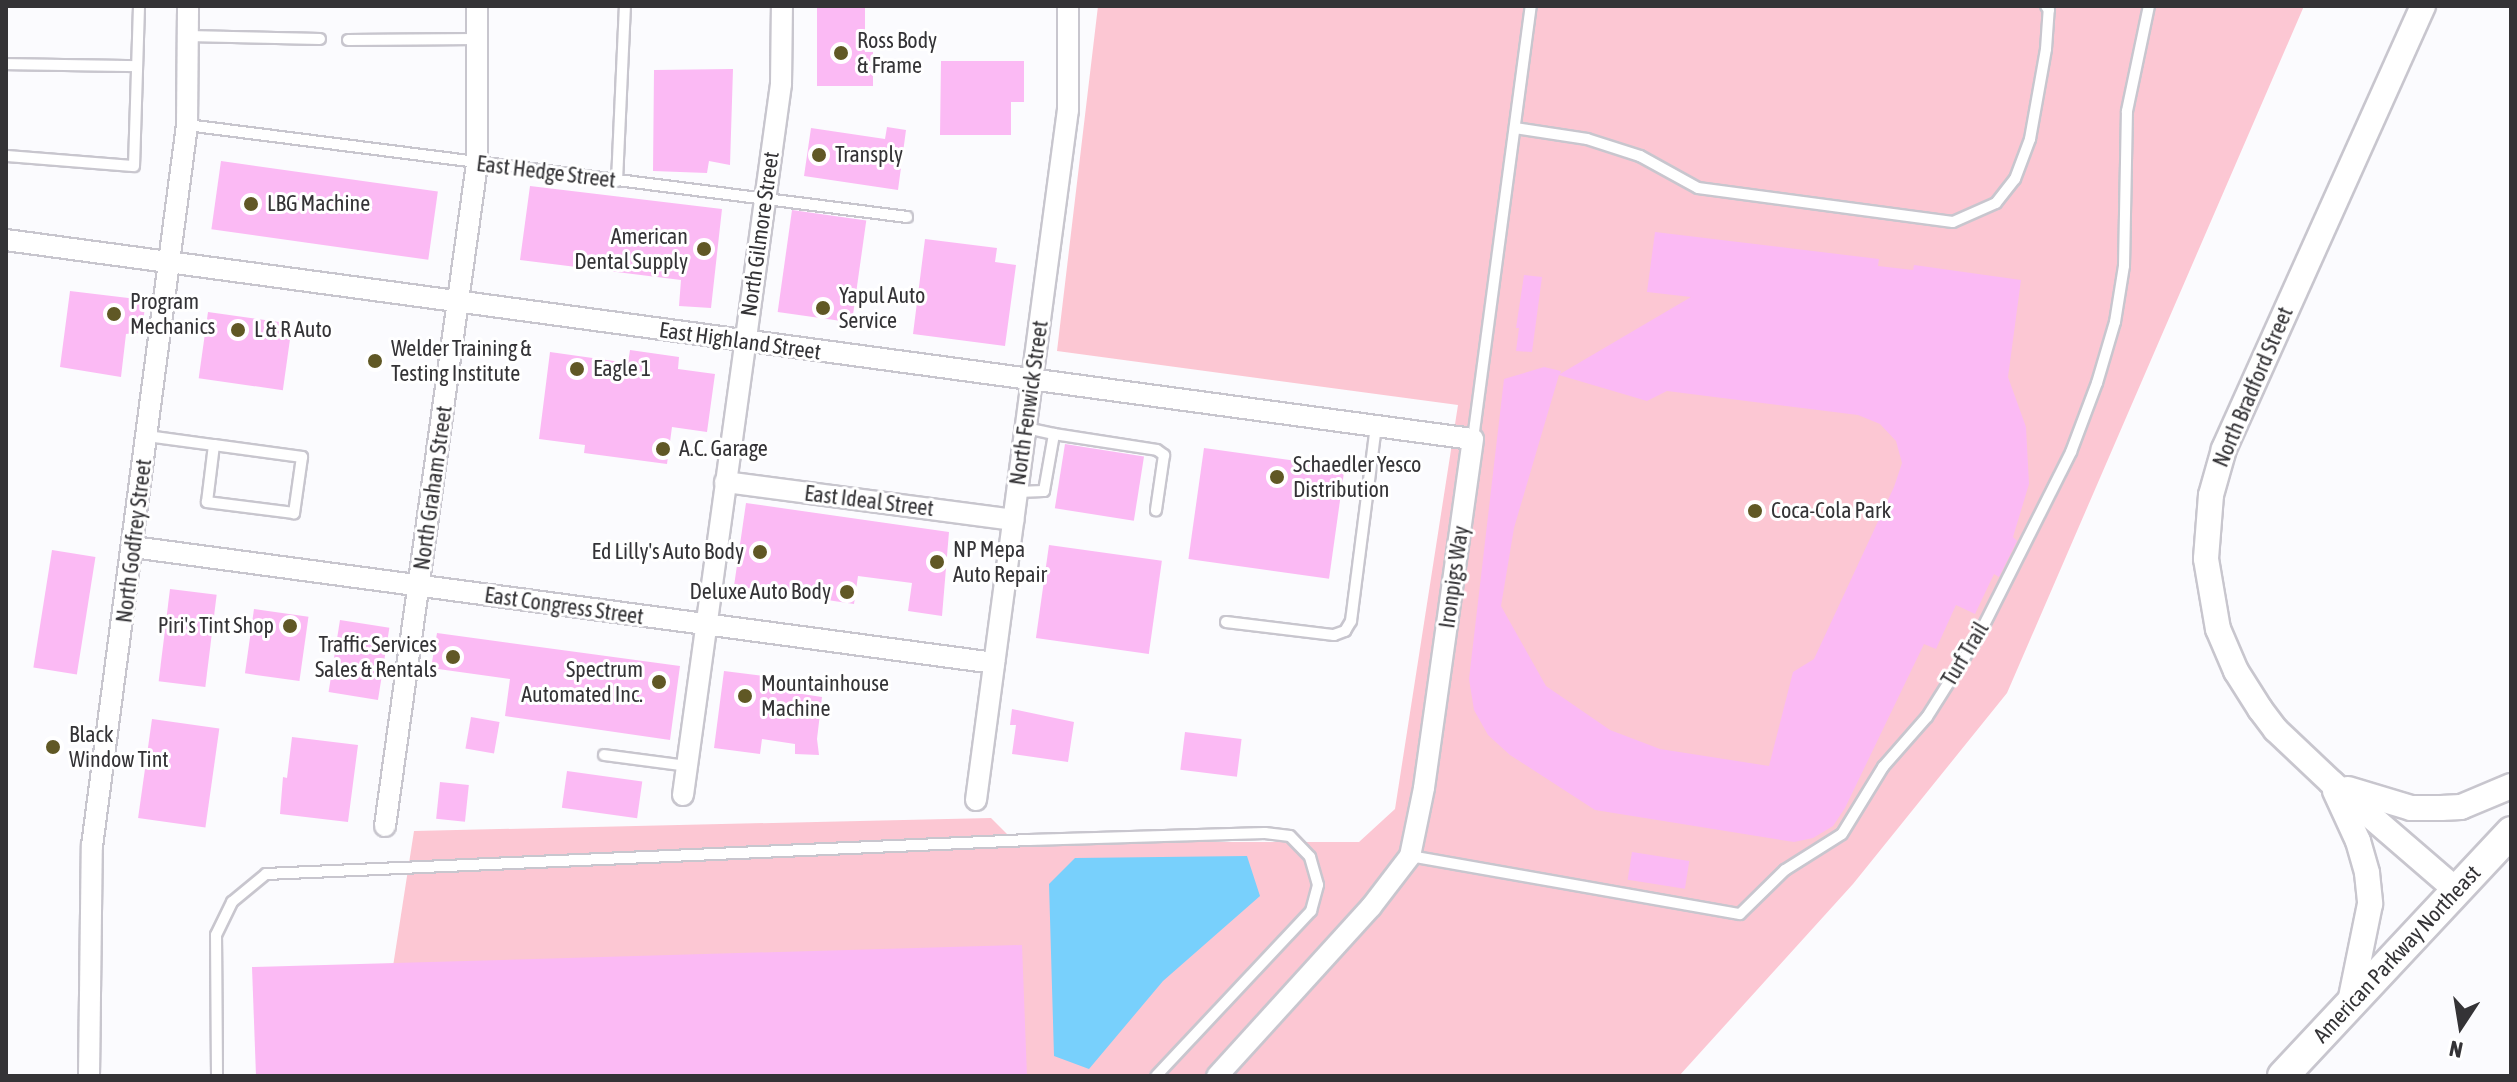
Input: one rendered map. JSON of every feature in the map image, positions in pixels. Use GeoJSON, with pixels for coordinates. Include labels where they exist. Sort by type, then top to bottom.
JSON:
{"type":"FeatureCollection","features":[{"type":"Feature","properties":{"kind":"main road","name":"American Parkway Northeast"},"geometry":{"type":"LineString","coordinates":[[2283,1076],[2511,832]]}},
{"type":"Feature","properties":{"kind":"street","name":"North Godfrey Street"},"geometry":{"type":"LineString","coordinates":[[89,1076],[92,846],[187,125],[188,6]]}},
{"type":"Feature","properties":{"kind":"street","name":"North Graham Street"},"geometry":{"type":"LineString","coordinates":[[385,826],[477,164],[477,6]]}},
{"type":"Feature","properties":{"kind":"street","name":"North Gilmore Street"},"geometry":{"type":"LineString","coordinates":[[683,795],[781,84],[782,6]]}},
{"type":"Feature","properties":{"kind":"street","name":"North Fenwick Street"},"geometry":{"type":"LineString","coordinates":[[976,800],[1068,110],[1068,6]]}},
{"type":"Feature","properties":{"kind":"street","name":"North Bradford Street"},"geometry":{"type":"LineString","coordinates":[[2423,6],[2224,449],[2208,514],[2206,559],[2212,607],[2231,661],[2276,730],[2455,889]]}},
{"type":"Feature","properties":{"kind":"street","name":"East Highland Street"},"geometry":{"type":"LineString","coordinates":[[6,240],[1473,439]]}},
{"type":"Feature","properties":{"kind":"street","name":"Ironpigs Way"},"geometry":{"type":"LineString","coordinates":[[1217,1076],[1371,907],[1410,856],[1424,788],[1473,439]]}},
{"type":"Feature","properties":{"kind":"street","name":"East Ideal Street"},"geometry":{"type":"LineString","coordinates":[[725,482],[1014,520]]}},
{"type":"Feature","properties":{"kind":"street","name":"East Congress Street"},"geometry":{"type":"LineString","coordinates":[[133,547],[994,663]]}},
{"type":"Feature","properties":{"kind":"street"},"geometry":{"type":"LineString","coordinates":[[2331,782],[2376,800],[2411,808],[2461,807],[2511,786]]}},
{"type":"Feature","properties":{"kind":"street"},"geometry":{"type":"LineString","coordinates":[[2331,782],[2358,841],[2369,889],[2365,939],[2350,1002]]}},
{"type":"Feature","properties":{"kind":"lane"},"geometry":{"type":"LineString","coordinates":[[6,156],[134,166],[139,6]]}},
{"type":"Feature","properties":{"kind":"lane"},"geometry":{"type":"LineString","coordinates":[[617,181],[625,6]]}},
{"type":"Feature","properties":{"kind":"lane","name":"Ironpigs Way"},"geometry":{"type":"LineString","coordinates":[[1473,439],[1531,6]]}},
{"type":"Feature","properties":{"kind":"lane"},"geometry":{"type":"LineString","coordinates":[[1515,128],[1587,139],[1640,156],[1698,188],[1953,222],[1996,203],[2015,179],[2030,139],[2043,64],[2049,10],[2046,6]]}},
{"type":"Feature","properties":{"kind":"lane","name":"Turf Trail"},"geometry":{"type":"LineString","coordinates":[[1410,856],[1740,914],[1785,870],[1842,834],[1883,767],[1927,717],[1980,633],[2071,452],[2115,322],[2124,266],[2127,111],[2149,6]]}},
{"type":"Feature","properties":{"kind":"lane"},"geometry":{"type":"LineString","coordinates":[[188,36],[320,39]]}},
{"type":"Feature","properties":{"kind":"lane"},"geometry":{"type":"LineString","coordinates":[[348,40],[477,39]]}},
{"type":"Feature","properties":{"kind":"lane"},"geometry":{"type":"LineString","coordinates":[[6,64],[137,66]]}},
{"type":"Feature","properties":{"kind":"lane","name":"East Hedge Street"},"geometry":{"type":"LineString","coordinates":[[187,125],[907,217]]}},
{"type":"Feature","properties":{"kind":"lane"},"geometry":{"type":"LineString","coordinates":[[1226,622],[1334,635],[1345,631],[1351,621],[1376,424]]}},
{"type":"Feature","properties":{"kind":"lane"},"geometry":{"type":"LineString","coordinates":[[1026,428],[1157,450],[1164,455],[1156,510]]}},
{"type":"Feature","properties":{"kind":"lane"},"geometry":{"type":"LineString","coordinates":[[1017,492],[1044,491],[1054,434]]}},
{"type":"Feature","properties":{"kind":"lane"},"geometry":{"type":"LineString","coordinates":[[147,436],[214,445],[302,457],[294,513],[207,502],[214,445]]}},
{"type":"Feature","properties":{"kind":"lane"},"geometry":{"type":"LineString","coordinates":[[604,755],[687,766]]}},
{"type":"Feature","properties":{"kind":"lane"},"geometry":{"type":"LineString","coordinates":[[217,1076],[216,935],[232,902],[266,874],[1029,840],[1265,833],[1290,836],[1310,857],[1318,885],[1311,911],[1156,1076]]}},
{"type":"Feature","properties":{"kind":"shaded area","name":"Coca-Cola Park"},"geometry":{"type":"Polygon","coordinates":[[[1098,6],[2304,6],[2007,693],[1853,884],[1679,1076],[376,1076],[414,831],[991,818],[1015,842],[1359,842],[1395,809],[1458,405],[1057,351],[1098,6]]]}},
{"type":"Feature","properties":{"kind":"water"},"geometry":{"type":"Polygon","coordinates":[[[1247,856],[1260,896],[1163,981],[1089,1069],[1054,1056],[1049,884],[1075,858],[1247,856]]]}},
{"type":"Feature","properties":{"kind":"building"},"geometry":{"type":"Polygon","coordinates":[[[817,6],[865,6],[865,52],[873,52],[873,86],[817,86],[817,6]]]}},
{"type":"Feature","properties":{"kind":"building"},"geometry":{"type":"Polygon","coordinates":[[[941,61],[1024,61],[1024,102],[1011,102],[1011,135],[940,135],[941,61]]]}},
{"type":"Feature","properties":{"kind":"building"},"geometry":{"type":"Polygon","coordinates":[[[733,69],[730,165],[709,161],[707,173],[653,171],[654,70],[733,69]]]}},
{"type":"Feature","properties":{"kind":"building"},"geometry":{"type":"Polygon","coordinates":[[[887,127],[906,130],[898,190],[804,176],[811,128],[885,139],[887,127]]]}},
{"type":"Feature","properties":{"kind":"building"},"geometry":{"type":"Polygon","coordinates":[[[221,161],[438,191],[428,260],[211,229],[221,161]]]}},
{"type":"Feature","properties":{"kind":"building"},"geometry":{"type":"Polygon","coordinates":[[[530,186],[722,209],[711,308],[679,306],[681,280],[520,260],[530,186]]]}},
{"type":"Feature","properties":{"kind":"building"},"geometry":{"type":"Polygon","coordinates":[[[792,210],[866,220],[852,322],[778,312],[792,210]]]}},
{"type":"Feature","properties":{"kind":"building"},"geometry":{"type":"Polygon","coordinates":[[[1655,232],[1879,259],[1878,266],[1913,270],[1914,265],[2021,280],[2008,377],[2026,427],[2029,484],[2013,537],[2017,541],[1999,577],[1994,574],[1975,614],[1956,605],[1936,649],[1924,644],[1845,808],[1833,826],[1813,838],[1794,842],[1595,810],[1510,755],[1488,735],[1474,710],[1469,679],[1504,379],[1544,367],[1561,371],[1560,374],[1691,297],[1647,292],[1655,232]],[[1559,375],[1514,528],[1501,606],[1546,686],[1610,730],[1660,749],[1769,766],[1793,672],[1814,659],[1894,487],[1902,463],[1896,441],[1880,424],[1858,415],[1667,391],[1647,401],[1559,375]]]}},
{"type":"Feature","properties":{"kind":"building"},"geometry":{"type":"Polygon","coordinates":[[[925,239],[997,248],[995,262],[1016,265],[1005,346],[913,334],[925,239]]]}},
{"type":"Feature","properties":{"kind":"building"},"geometry":{"type":"Polygon","coordinates":[[[1524,275],[1542,277],[1532,352],[1516,351],[1519,328],[1516,328],[1524,275]]]}},
{"type":"Feature","properties":{"kind":"building"},"geometry":{"type":"Polygon","coordinates":[[[70,291],[145,300],[143,332],[126,334],[121,377],[60,367],[70,291]]]}},
{"type":"Feature","properties":{"kind":"building"},"geometry":{"type":"Polygon","coordinates":[[[208,312],[292,324],[283,390],[199,378],[208,312]]]}},
{"type":"Feature","properties":{"kind":"building"},"geometry":{"type":"Polygon","coordinates":[[[630,350],[679,357],[678,369],[715,374],[707,432],[672,427],[667,464],[584,453],[585,445],[539,439],[550,352],[628,363],[630,350]]]}},
{"type":"Feature","properties":{"kind":"building"},"geometry":{"type":"Polygon","coordinates":[[[1065,444],[1144,457],[1134,521],[1055,508],[1065,444]]]}},
{"type":"Feature","properties":{"kind":"building"},"geometry":{"type":"Polygon","coordinates":[[[1204,448],[1345,468],[1329,579],[1188,559],[1204,448]]]}},
{"type":"Feature","properties":{"kind":"building"},"geometry":{"type":"Polygon","coordinates":[[[746,503],[949,532],[942,616],[908,611],[912,583],[858,576],[854,604],[734,586],[746,503]]]}},
{"type":"Feature","properties":{"kind":"building"},"geometry":{"type":"Polygon","coordinates":[[[1049,545],[1162,561],[1149,654],[1036,638],[1049,545]]]}},
{"type":"Feature","properties":{"kind":"building"},"geometry":{"type":"Polygon","coordinates":[[[52,550],[95,557],[77,674],[33,668],[52,550]]]}},
{"type":"Feature","properties":{"kind":"building"},"geometry":{"type":"Polygon","coordinates":[[[170,589],[217,595],[205,687],[159,681],[170,589]]]}},
{"type":"Feature","properties":{"kind":"building"},"geometry":{"type":"Polygon","coordinates":[[[254,609],[308,617],[299,681],[245,673],[254,609]]]}},
{"type":"Feature","properties":{"kind":"building"},"geometry":{"type":"Polygon","coordinates":[[[340,620],[389,628],[378,700],[329,692],[340,620]]]}},
{"type":"Feature","properties":{"kind":"building"},"geometry":{"type":"Polygon","coordinates":[[[437,633],[680,666],[670,740],[505,716],[510,679],[431,668],[437,633]]]}},
{"type":"Feature","properties":{"kind":"building"},"geometry":{"type":"Polygon","coordinates":[[[724,671],[771,677],[769,689],[822,697],[817,739],[819,755],[795,754],[795,744],[762,739],[760,754],[714,748],[724,671]]]}},
{"type":"Feature","properties":{"kind":"building"},"geometry":{"type":"Polygon","coordinates":[[[1012,709],[1074,722],[1068,762],[1012,754],[1016,725],[1010,725],[1012,709]]]}},
{"type":"Feature","properties":{"kind":"building"},"geometry":{"type":"Polygon","coordinates":[[[471,717],[500,722],[494,754],[465,749],[471,717]]]}},
{"type":"Feature","properties":{"kind":"building"},"geometry":{"type":"Polygon","coordinates":[[[152,719],[219,728],[205,827],[138,818],[152,719]]]}},
{"type":"Feature","properties":{"kind":"building"},"geometry":{"type":"Polygon","coordinates":[[[1185,732],[1242,739],[1237,777],[1180,770],[1185,732]]]}},
{"type":"Feature","properties":{"kind":"building"},"geometry":{"type":"Polygon","coordinates":[[[292,737],[358,745],[348,822],[280,814],[283,777],[287,778],[292,737]]]}},
{"type":"Feature","properties":{"kind":"building"},"geometry":{"type":"Polygon","coordinates":[[[567,771],[642,782],[637,818],[562,808],[567,771]]]}},
{"type":"Feature","properties":{"kind":"building"},"geometry":{"type":"Polygon","coordinates":[[[440,782],[469,785],[465,822],[436,819],[440,782]]]}},
{"type":"Feature","properties":{"kind":"building"},"geometry":{"type":"Polygon","coordinates":[[[1632,852],[1689,861],[1685,889],[1628,880],[1632,852]]]}},
{"type":"Feature","properties":{"kind":"building"},"geometry":{"type":"Polygon","coordinates":[[[1022,945],[1027,1076],[256,1076],[252,967],[1022,945]]]}},
{"type":"Feature","properties":{"kind":"place","name":"Ross Body & Frame"},"geometry":{"type":"Point","coordinates":[841,53]}},
{"type":"Feature","properties":{"kind":"place","name":"Transply"},"geometry":{"type":"Point","coordinates":[819,155]}},
{"type":"Feature","properties":{"kind":"place","name":"LBG Machine"},"geometry":{"type":"Point","coordinates":[251,204]}},
{"type":"Feature","properties":{"kind":"place","name":"American Dental Supply"},"geometry":{"type":"Point","coordinates":[704,249]}},
{"type":"Feature","properties":{"kind":"place","name":"Yapul Auto Service"},"geometry":{"type":"Point","coordinates":[823,308]}},
{"type":"Feature","properties":{"kind":"place","name":"Program Mechanics"},"geometry":{"type":"Point","coordinates":[114,314]}},
{"type":"Feature","properties":{"kind":"place","name":"L & R Auto"},"geometry":{"type":"Point","coordinates":[238,330]}},
{"type":"Feature","properties":{"kind":"place","name":"Welder Training & Testing Institute"},"geometry":{"type":"Point","coordinates":[375,361]}},
{"type":"Feature","properties":{"kind":"place","name":"Eagle 1"},"geometry":{"type":"Point","coordinates":[577,369]}},
{"type":"Feature","properties":{"kind":"place","name":"A.C. Garage"},"geometry":{"type":"Point","coordinates":[663,449]}},
{"type":"Feature","properties":{"kind":"place","name":"Schaedler Yesco Distribution"},"geometry":{"type":"Point","coordinates":[1277,477]}},
{"type":"Feature","properties":{"kind":"place","name":"Coca-Cola Park"},"geometry":{"type":"Point","coordinates":[1755,511]}},
{"type":"Feature","properties":{"kind":"place","name":"Ed Lilly's Auto Body"},"geometry":{"type":"Point","coordinates":[760,552]}},
{"type":"Feature","properties":{"kind":"place","name":"NP Mepa Auto Repair"},"geometry":{"type":"Point","coordinates":[937,562]}},
{"type":"Feature","properties":{"kind":"place","name":"Deluxe Auto Body"},"geometry":{"type":"Point","coordinates":[847,592]}},
{"type":"Feature","properties":{"kind":"place","name":"Piri's Tint Shop"},"geometry":{"type":"Point","coordinates":[290,626]}},
{"type":"Feature","properties":{"kind":"place","name":"Traffic Services Sales & Rentals"},"geometry":{"type":"Point","coordinates":[453,657]}},
{"type":"Feature","properties":{"kind":"place","name":"Spectrum Automated Inc."},"geometry":{"type":"Point","coordinates":[659,682]}},
{"type":"Feature","properties":{"kind":"place","name":"Mountainhouse Machine"},"geometry":{"type":"Point","coordinates":[745,696]}},
{"type":"Feature","properties":{"kind":"place","name":"Black Window Tint"},"geometry":{"type":"Point","coordinates":[53,747]}}]}
